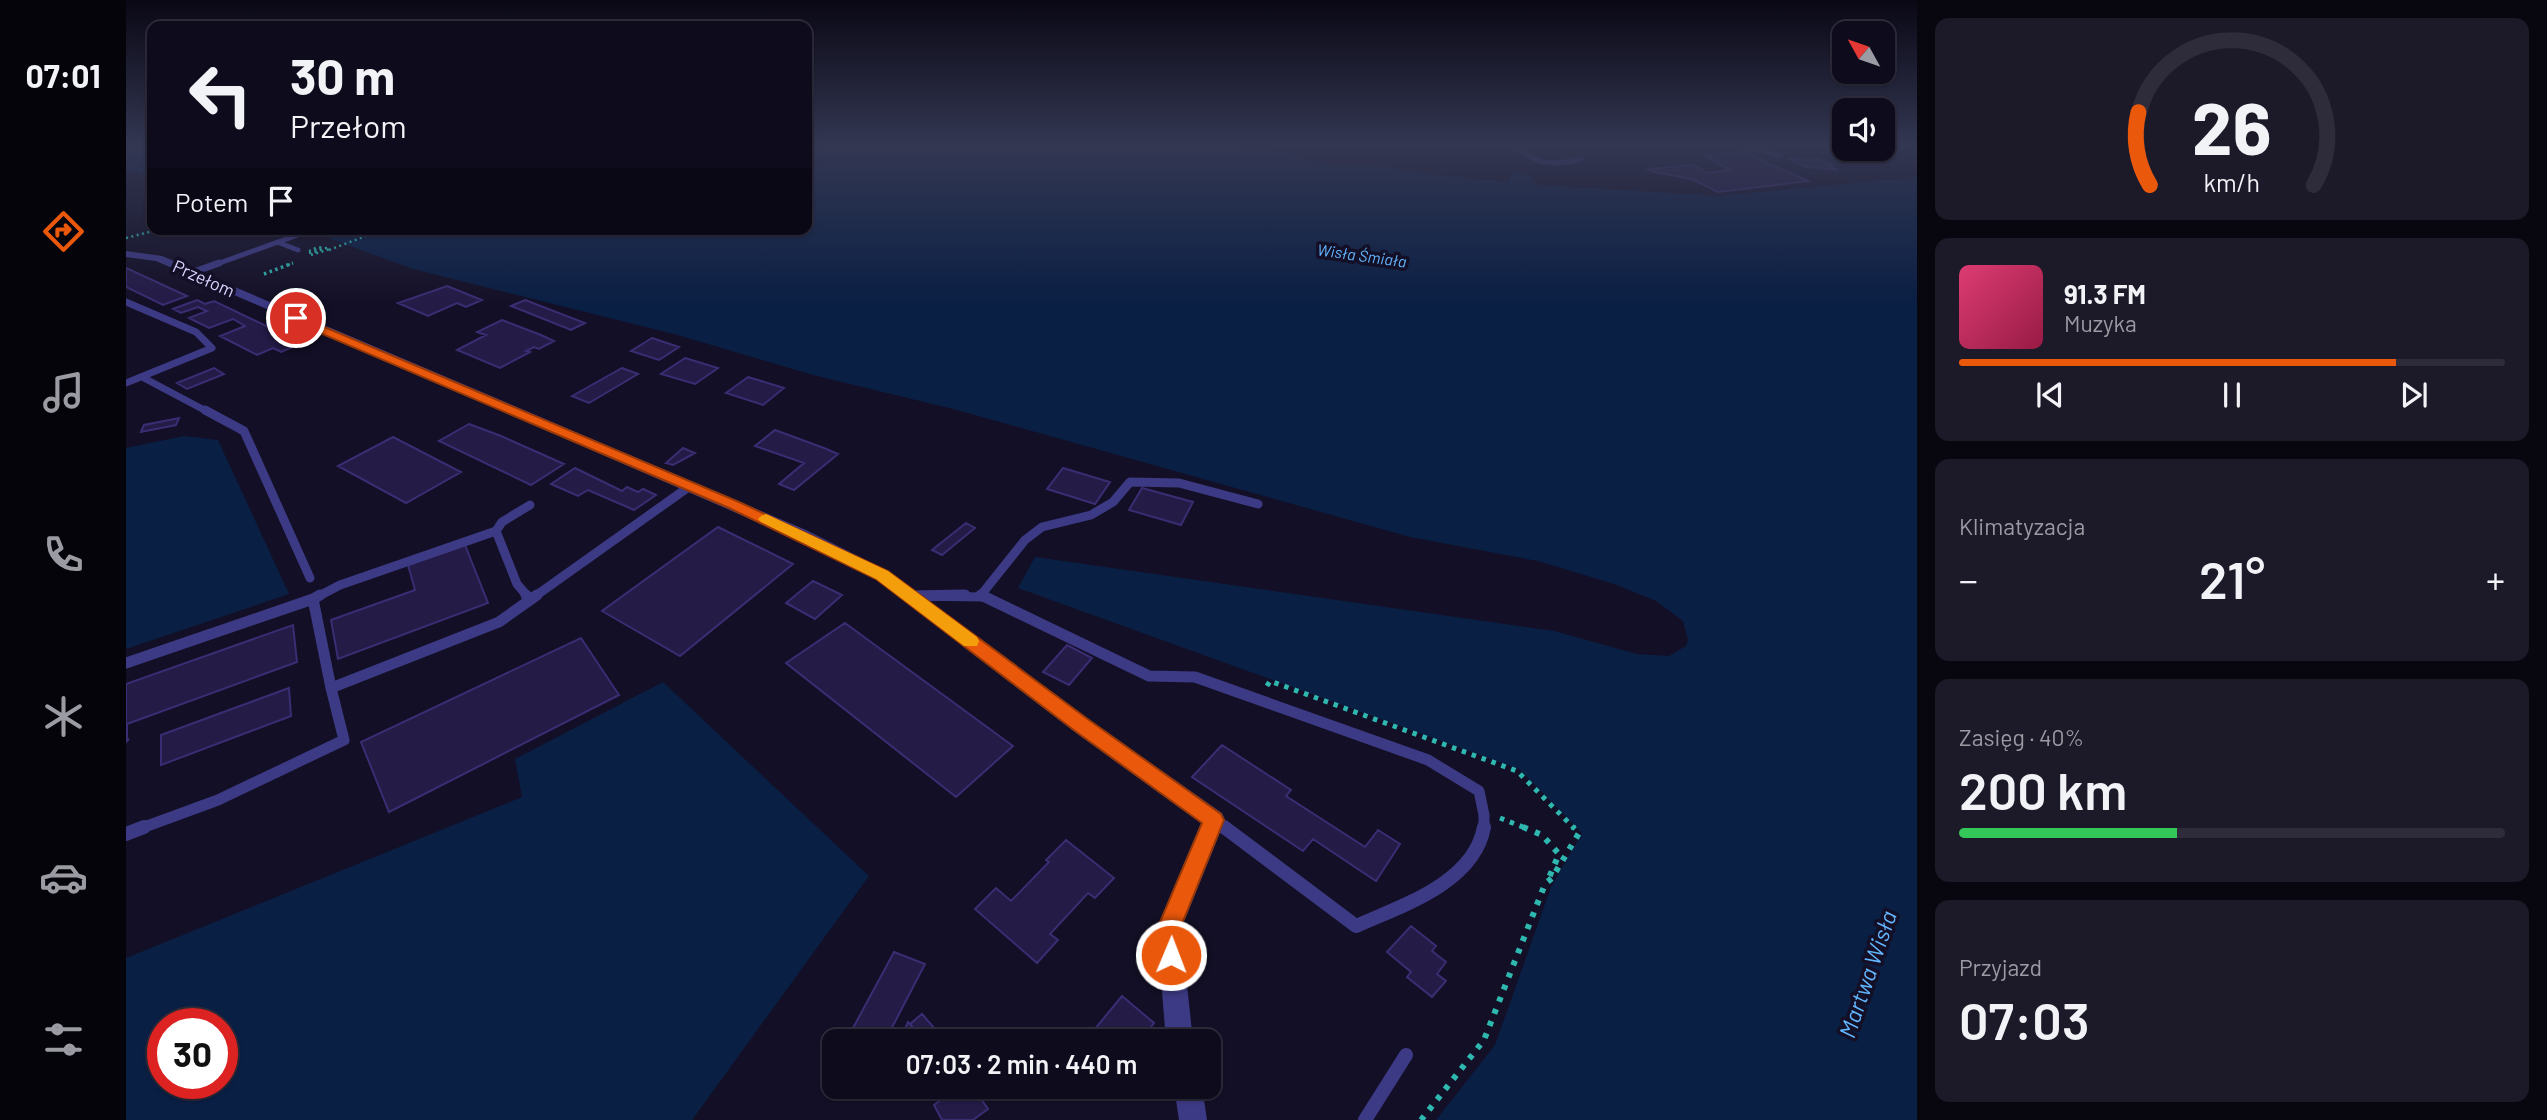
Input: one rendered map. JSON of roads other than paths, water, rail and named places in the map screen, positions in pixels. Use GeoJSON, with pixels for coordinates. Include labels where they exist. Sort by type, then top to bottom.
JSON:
{"type":"FeatureCollection","features":[{"type":"Feature","properties":{"kind":"street","name":"Przełom"},"geometry":{"type":"LineString","coordinates":[[126,241],[130,245],[126,253],[158,258],[690,486],[842,554],[882,575],[1082,726],[1214,820]]}},
{"type":"Feature","properties":{"kind":"street"},"geometry":{"type":"LineString","coordinates":[[1179,1029],[1169,929],[1214,820]]}},
{"type":"Feature","properties":{"kind":"street"},"geometry":{"type":"LineString","coordinates":[[1190,1099],[1193,1120]]}},
{"type":"Feature","properties":{"kind":"lane"},"geometry":{"type":"LineString","coordinates":[[191,273],[297,235]]}},
{"type":"Feature","properties":{"kind":"lane"},"geometry":{"type":"LineString","coordinates":[[277,242],[298,250]]}},
{"type":"Feature","properties":{"kind":"lane"},"geometry":{"type":"LineString","coordinates":[[126,383],[212,348],[196,332],[128,304]]}},
{"type":"Feature","properties":{"kind":"lane"},"geometry":{"type":"LineString","coordinates":[[142,377],[244,432],[310,578]]}},
{"type":"Feature","properties":{"kind":"lane"},"geometry":{"type":"LineString","coordinates":[[981,595],[1025,540],[1034,533],[1042,527],[1091,515],[1113,502],[1130,482],[1151,479],[1173,482],[1258,504]]}},
{"type":"Feature","properties":{"kind":"lane"},"geometry":{"type":"LineString","coordinates":[[331,688],[499,622],[690,486]]}},
{"type":"Feature","properties":{"kind":"lane"},"geometry":{"type":"LineString","coordinates":[[126,663],[313,599],[340,585],[496,531],[502,522],[530,505]]}},
{"type":"Feature","properties":{"kind":"lane"},"geometry":{"type":"LineString","coordinates":[[496,531],[517,584],[530,600]]}},
{"type":"Feature","properties":{"kind":"lane"},"geometry":{"type":"LineString","coordinates":[[910,596],[981,595],[1149,676],[1195,677],[1428,760],[1479,791],[1486,825],[1476,854],[1448,882],[1356,926],[1214,820]]}},
{"type":"Feature","properties":{"kind":"lane"},"geometry":{"type":"LineString","coordinates":[[126,834],[218,800],[344,740],[313,599]]}},
{"type":"Feature","properties":{"kind":"lane"},"geometry":{"type":"LineString","coordinates":[[1365,1120],[1406,1055]]}},
{"type":"Feature","properties":{"kind":"water"},"geometry":{"type":"Polygon","coordinates":[[[812,199],[1917,199],[1917,1120],[1436,1120],[1495,1045],[1551,887],[1582,833],[1519,769],[1018,588],[1035,557],[1554,631],[1637,654],[1669,656],[1686,646],[1688,640],[1683,621],[1656,601],[1614,584],[1538,561],[1410,537],[957,410],[813,375],[674,334],[413,269],[320,235],[812,235],[812,199]]]}},
{"type":"Feature","properties":{"kind":"water"},"geometry":{"type":"Polygon","coordinates":[[[184,436],[218,440],[289,594],[126,649],[126,448],[184,436]]]}},
{"type":"Feature","properties":{"kind":"water"},"geometry":{"type":"Polygon","coordinates":[[[663,682],[869,876],[692,1120],[126,1120],[126,958],[522,797],[515,759],[663,682]]]}},
{"type":"Feature","properties":{"kind":"water label","name":"Wisła Śmiała"},"geometry":{"type":"Point","coordinates":[1362,255]}},
{"type":"Feature","properties":{"kind":"water label","name":"Martwa Wisła"},"geometry":{"type":"Point","coordinates":[1867,974]}}]}
